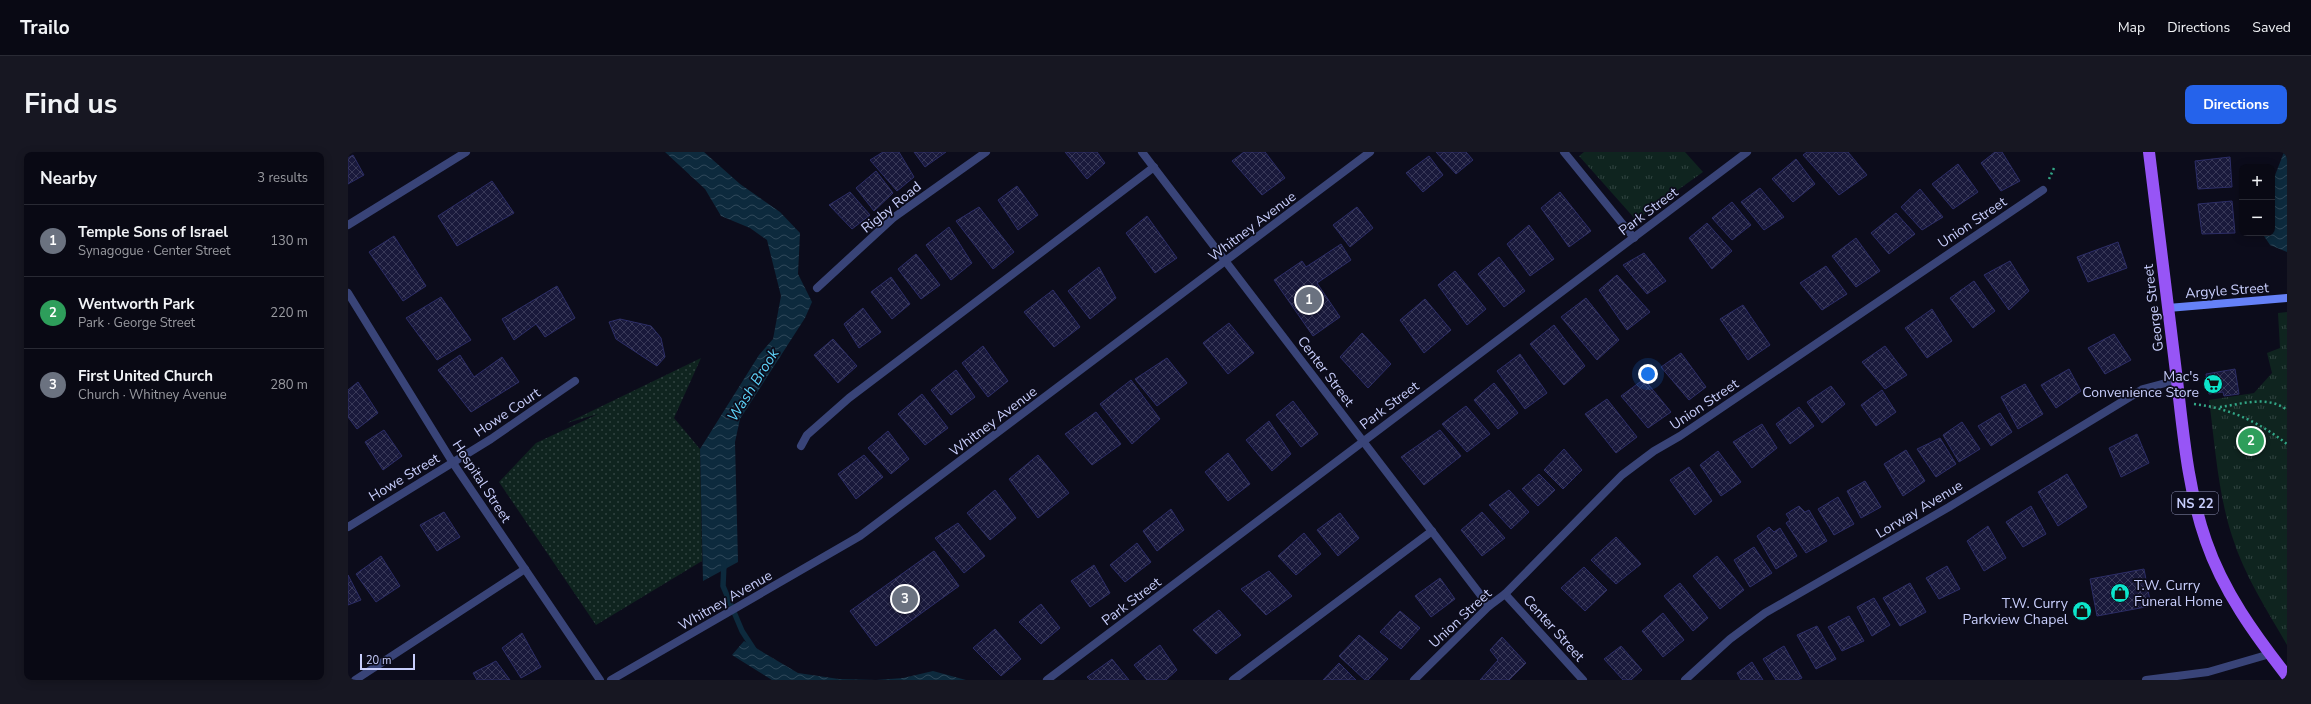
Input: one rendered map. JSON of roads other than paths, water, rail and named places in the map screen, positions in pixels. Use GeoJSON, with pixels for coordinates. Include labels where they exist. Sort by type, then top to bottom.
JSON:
{"type":"FeatureCollection","features":[{"type":"Feature","properties":{"kind":"main road","name":"George Street"},"geometry":{"type":"LineString","coordinates":[[2149,152],[2188,473],[2206,542],[2226,585],[2270,654],[2287,676]]}},
{"type":"Feature","properties":{"kind":"street"},"geometry":{"type":"LineString","coordinates":[[348,225],[466,152]]}},
{"type":"Feature","properties":{"kind":"street","name":"Rigby Road"},"geometry":{"type":"LineString","coordinates":[[817,288],[893,218],[986,152]]}},
{"type":"Feature","properties":{"kind":"street","name":"Center Street"},"geometry":{"type":"LineString","coordinates":[[1142,152],[1489,606]]}},
{"type":"Feature","properties":{"kind":"street","name":"Whitney Avenue"},"geometry":{"type":"LineString","coordinates":[[611,680],[860,536],[1226,262],[1370,152]]}},
{"type":"Feature","properties":{"kind":"street","name":"Park Street"},"geometry":{"type":"LineString","coordinates":[[1047,680],[1747,152]]}},
{"type":"Feature","properties":{"kind":"street"},"geometry":{"type":"LineString","coordinates":[[1566,153],[1634,238]]}},
{"type":"Feature","properties":{"kind":"street"},"geometry":{"type":"LineString","coordinates":[[801,446],[807,435],[849,398],[1154,167]]}},
{"type":"Feature","properties":{"kind":"street","name":"Union Street"},"geometry":{"type":"LineString","coordinates":[[1414,680],[1489,606],[1505,594],[1613,484],[1638,462],[1687,432],[2043,190]]}},
{"type":"Feature","properties":{"kind":"street","name":"Hospital Street"},"geometry":{"type":"LineString","coordinates":[[348,292],[453,463],[600,680]]}},
{"type":"Feature","properties":{"kind":"street","name":"Argyle Street"},"geometry":{"type":"LineString","coordinates":[[2168,308],[2287,298]]}},
{"type":"Feature","properties":{"kind":"street","name":"Lorway Avenue"},"geometry":{"type":"LineString","coordinates":[[1685,680],[1730,639],[1765,613],[1949,507],[2143,389],[2177,380]]}},
{"type":"Feature","properties":{"kind":"street","name":"Howe Court"},"geometry":{"type":"LineString","coordinates":[[453,463],[575,382]]}},
{"type":"Feature","properties":{"kind":"street","name":"Howe Street"},"geometry":{"type":"LineString","coordinates":[[348,527],[453,463]]}},
{"type":"Feature","properties":{"kind":"street"},"geometry":{"type":"LineString","coordinates":[[1233,680],[1432,531]]}},
{"type":"Feature","properties":{"kind":"street"},"geometry":{"type":"LineString","coordinates":[[354,680],[525,569]]}},
{"type":"Feature","properties":{"kind":"street","name":"Center Street"},"geometry":{"type":"LineString","coordinates":[[1505,594],[1583,680]]}},
{"type":"Feature","properties":{"kind":"street"},"geometry":{"type":"LineString","coordinates":[[2146,680],[2208,672],[2270,654]]}},
{"type":"Feature","properties":{"kind":"water"},"geometry":{"type":"Polygon","coordinates":[[[665,152],[704,152],[740,184],[780,212],[800,233],[798,274],[812,302],[805,318],[740,419],[735,442],[738,562],[703,581],[700,449],[759,355],[773,339],[781,296],[767,240],[750,228],[721,216],[705,189],[665,152]]]}},
{"type":"Feature","properties":{"kind":"water"},"geometry":{"type":"Polygon","coordinates":[[[2284,152],[2287,152],[2287,252],[2270,245],[2264,236],[2275,236],[2275,175],[2284,152]]]}},
{"type":"Feature","properties":{"kind":"water"},"geometry":{"type":"Polygon","coordinates":[[[744,641],[798,673],[839,679],[876,680],[772,680],[732,655],[744,641]]]}},
{"type":"Feature","properties":{"kind":"water"},"geometry":{"type":"Polygon","coordinates":[[[933,671],[966,680],[876,680],[903,678],[933,671]]]}},
{"type":"Feature","properties":{"kind":"waterway","name":"Wash Brook"},"geometry":{"type":"LineString","coordinates":[[724,563],[723,586],[742,631],[755,651]]}},
{"type":"Feature","properties":{"kind":"place","name":"Temple Sons of Israel"},"geometry":{"type":"Point","coordinates":[1309,300]}},
{"type":"Feature","properties":{"kind":"place","name":"Mac's Convenience Store"},"geometry":{"type":"Point","coordinates":[2213,384]}},
{"type":"Feature","properties":{"kind":"place","name":"Wentworth Park"},"geometry":{"type":"Point","coordinates":[2251,441]}},
{"type":"Feature","properties":{"kind":"place","name":"T.W. Curry Funeral Home"},"geometry":{"type":"Point","coordinates":[2120,593]}},
{"type":"Feature","properties":{"kind":"place","name":"First United Church"},"geometry":{"type":"Point","coordinates":[905,599]}},
{"type":"Feature","properties":{"kind":"place","name":"T.W. Curry Parkview Chapel"},"geometry":{"type":"Point","coordinates":[2082,611]}}]}
